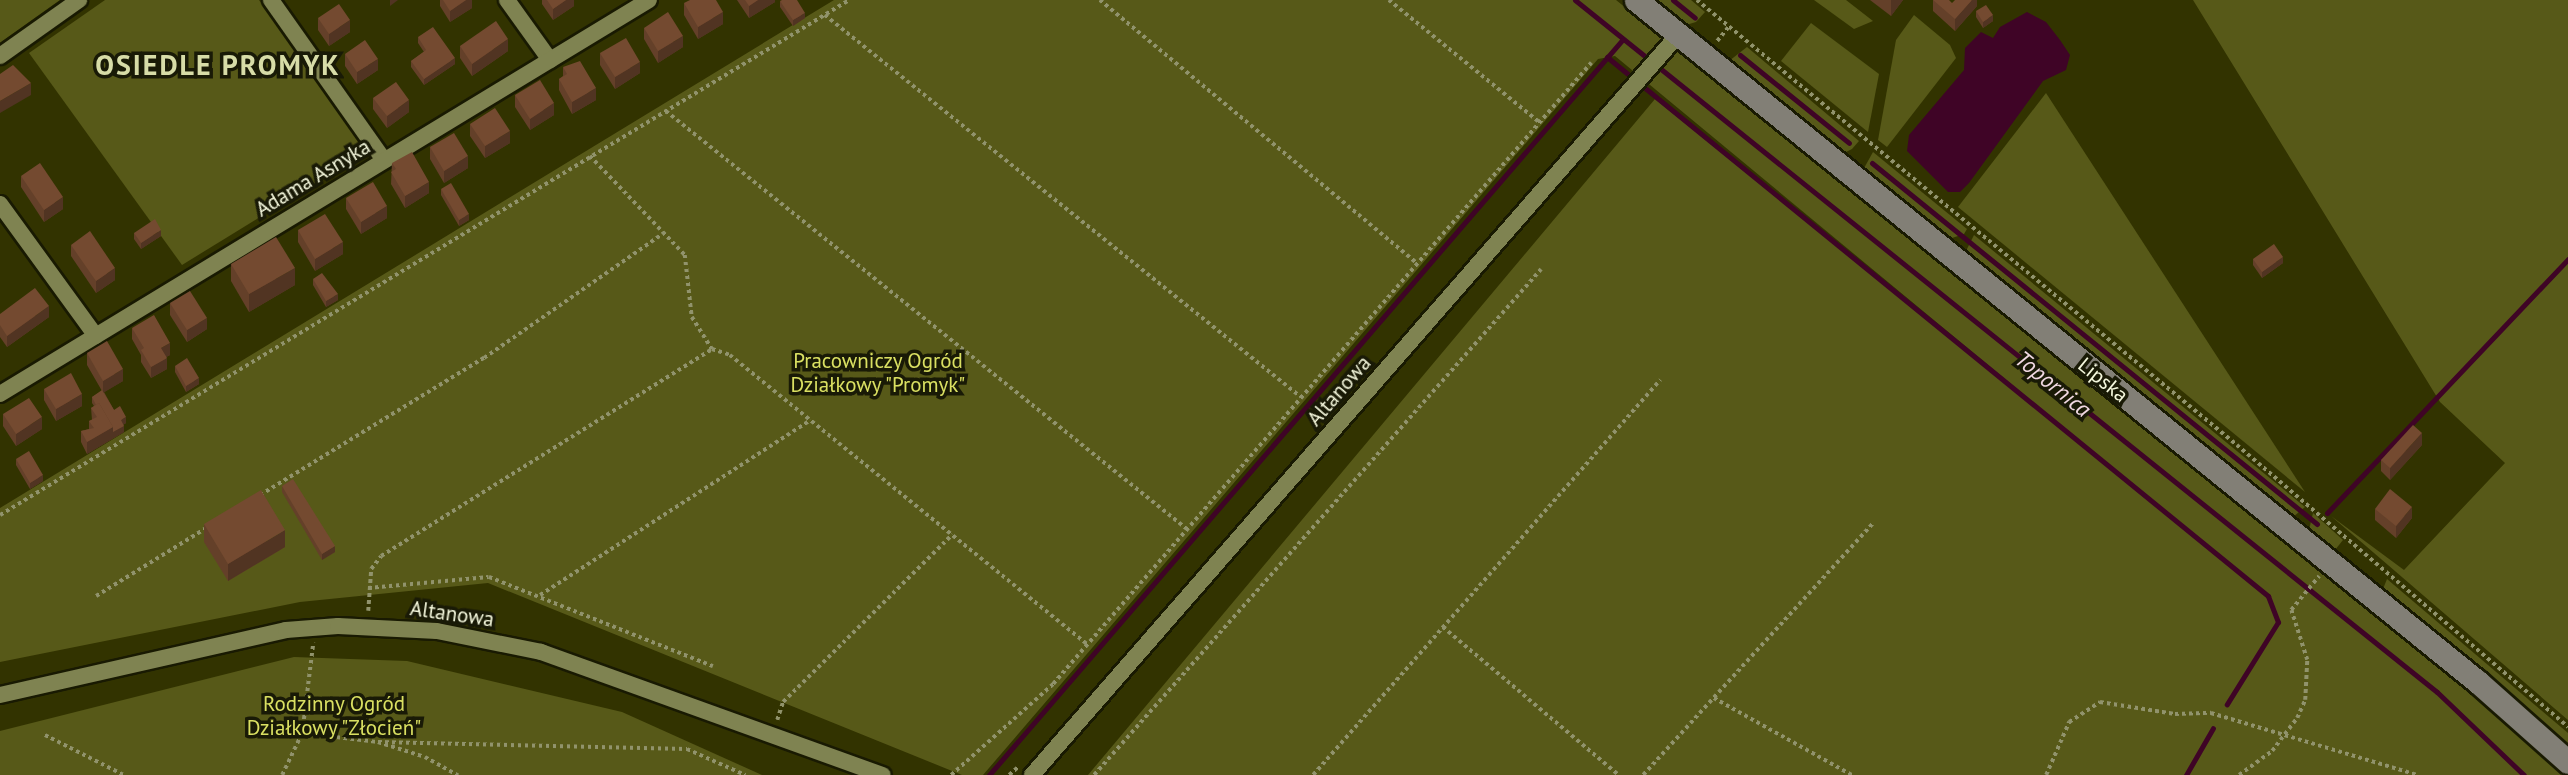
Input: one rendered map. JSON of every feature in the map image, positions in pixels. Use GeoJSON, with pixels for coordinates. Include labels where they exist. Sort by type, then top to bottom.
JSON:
{"type":"FeatureCollection","features":[{"type":"Feature","properties":{"kind":"main road","name":"Lipska"},"geometry":{"type":"LineString","coordinates":[[1636,0],[1671,42],[2457,665],[2568,762]]}},
{"type":"Feature","properties":{"kind":"street"},"geometry":{"type":"LineString","coordinates":[[0,56],[79,0]]}},
{"type":"Feature","properties":{"kind":"street"},"geometry":{"type":"LineString","coordinates":[[271,0],[384,160]]}},
{"type":"Feature","properties":{"kind":"street"},"geometry":{"type":"LineString","coordinates":[[508,0],[550,60]]}},
{"type":"Feature","properties":{"kind":"street","name":"Adama Asnyka"},"geometry":{"type":"LineString","coordinates":[[0,394],[649,0]]}},
{"type":"Feature","properties":{"kind":"street","name":"Altanowa"},"geometry":{"type":"LineString","coordinates":[[1032,775],[1671,42]]}},
{"type":"Feature","properties":{"kind":"street"},"geometry":{"type":"LineString","coordinates":[[0,204],[96,336]]}},
{"type":"Feature","properties":{"kind":"street","name":"Altanowa"},"geometry":{"type":"LineString","coordinates":[[0,695],[286,630],[377,626],[437,631],[518,646],[883,775]]}},
{"type":"Feature","properties":{"kind":"path"},"geometry":{"type":"LineString","coordinates":[[0,515],[849,0]]}},
{"type":"Feature","properties":{"kind":"path"},"geometry":{"type":"LineString","coordinates":[[1100,0],[1417,263]]}},
{"type":"Feature","properties":{"kind":"path"},"geometry":{"type":"LineString","coordinates":[[1389,0],[1539,122]]}},
{"type":"Feature","properties":{"kind":"path"},"geometry":{"type":"LineString","coordinates":[[1697,0],[2248,453],[2568,727]]}},
{"type":"Feature","properties":{"kind":"path"},"geometry":{"type":"LineString","coordinates":[[825,15],[1301,397]]}},
{"type":"Feature","properties":{"kind":"path"},"geometry":{"type":"LineString","coordinates":[[951,775],[1021,715],[1087,644],[1591,63]]}},
{"type":"Feature","properties":{"kind":"path"},"geometry":{"type":"LineString","coordinates":[[666,111],[1187,529]]}},
{"type":"Feature","properties":{"kind":"path"},"geometry":{"type":"LineString","coordinates":[[590,156],[685,255],[692,317],[712,349],[730,355],[1087,644]]}},
{"type":"Feature","properties":{"kind":"path"},"geometry":{"type":"LineString","coordinates":[[249,502],[484,358],[664,233]]}},
{"type":"Feature","properties":{"kind":"path"},"geometry":{"type":"LineString","coordinates":[[1094,775],[1541,269]]}},
{"type":"Feature","properties":{"kind":"path"},"geometry":{"type":"LineString","coordinates":[[369,615],[368,588],[371,569],[381,556],[712,349]]}},
{"type":"Feature","properties":{"kind":"path"},"geometry":{"type":"LineString","coordinates":[[1313,775],[1660,380]]}},
{"type":"Feature","properties":{"kind":"path"},"geometry":{"type":"LineString","coordinates":[[540,595],[810,419]]}},
{"type":"Feature","properties":{"kind":"path"},"geometry":{"type":"LineString","coordinates":[[96,596],[213,524]]}},
{"type":"Feature","properties":{"kind":"path"},"geometry":{"type":"LineString","coordinates":[[1643,775],[1872,524]]}},
{"type":"Feature","properties":{"kind":"path"},"geometry":{"type":"LineString","coordinates":[[772,734],[783,702],[953,535]]}},
{"type":"Feature","properties":{"kind":"path"},"geometry":{"type":"LineString","coordinates":[[2239,775],[2285,738],[2305,700],[2305,653],[2290,615],[2319,575]]}},
{"type":"Feature","properties":{"kind":"path"},"geometry":{"type":"LineString","coordinates":[[368,588],[489,577],[540,595],[713,666]]}},
{"type":"Feature","properties":{"kind":"path"},"geometry":{"type":"LineString","coordinates":[[1443,627],[1619,775]]}},
{"type":"Feature","properties":{"kind":"path"},"geometry":{"type":"LineString","coordinates":[[282,775],[302,733],[313,639]]}},
{"type":"Feature","properties":{"kind":"path"},"geometry":{"type":"LineString","coordinates":[[304,640],[326,639]]}},
{"type":"Feature","properties":{"kind":"path"},"geometry":{"type":"LineString","coordinates":[[1714,698],[1852,775]]}},
{"type":"Feature","properties":{"kind":"path"},"geometry":{"type":"LineString","coordinates":[[2046,775],[2069,722],[2100,702],[2175,714],[2211,713],[2285,738],[2418,775]]}},
{"type":"Feature","properties":{"kind":"path"},"geometry":{"type":"LineString","coordinates":[[302,733],[378,743],[687,749],[745,775]]}},
{"type":"Feature","properties":{"kind":"path"},"geometry":{"type":"LineString","coordinates":[[45,735],[124,775]]}},
{"type":"Feature","properties":{"kind":"path"},"geometry":{"type":"LineString","coordinates":[[378,743],[425,757],[458,775]]}},
{"type":"Feature","properties":{"kind":"green space"},"geometry":{"type":"Polygon","coordinates":[[[0,0],[60,0],[0,43],[0,0]]]}},
{"type":"Feature","properties":{"kind":"green space"},"geometry":{"type":"Polygon","coordinates":[[[105,0],[259,0],[366,152],[182,265],[29,53],[105,0]]]}},
{"type":"Feature","properties":{"kind":"green space","name":"Pracowniczy Ogród Działkowy \"Promyk\""},"geometry":{"type":"Polygon","coordinates":[[[834,0],[1616,0],[2422,652],[2563,775],[1088,775],[1655,99],[2179,523],[1615,56],[1598,59],[983,775],[962,775],[488,583],[300,602],[0,662],[0,508],[834,0]]]}},
{"type":"Feature","properties":{"kind":"green space"},"geometry":{"type":"Polygon","coordinates":[[[1652,0],[1691,0],[1705,12],[1696,22],[1686,25],[1652,0]]]}},
{"type":"Feature","properties":{"kind":"green space"},"geometry":{"type":"Polygon","coordinates":[[[1814,0],[1846,0],[1873,21],[1854,29],[1814,0]]]}},
{"type":"Feature","properties":{"kind":"green space"},"geometry":{"type":"Polygon","coordinates":[[[2193,0],[2568,0],[2568,720],[2331,516],[2404,570],[2505,463],[2440,402],[2193,0]]]}},
{"type":"Feature","properties":{"kind":"green space"},"geometry":{"type":"Polygon","coordinates":[[[1914,15],[1950,45],[1956,58],[1887,147],[1878,140],[1896,40],[1914,15]]]}},
{"type":"Feature","properties":{"kind":"green space"},"geometry":{"type":"Polygon","coordinates":[[[1811,23],[1879,74],[1868,132],[1781,61],[1811,23]]]}},
{"type":"Feature","properties":{"kind":"green space"},"geometry":{"type":"Polygon","coordinates":[[[1747,47],[1859,141],[1852,149],[1842,154],[1729,61],[1747,47]]]}},
{"type":"Feature","properties":{"kind":"green space"},"geometry":{"type":"Polygon","coordinates":[[[2046,93],[2305,492],[1958,207],[2046,93]]]}},
{"type":"Feature","properties":{"kind":"green space"},"geometry":{"type":"Polygon","coordinates":[[[1873,152],[1967,229],[1964,234],[1949,239],[1863,170],[1873,152]]]}},
{"type":"Feature","properties":{"kind":"green space"},"geometry":{"type":"Polygon","coordinates":[[[1974,235],[2305,507],[2293,517],[1965,253],[1974,235]]]}},
{"type":"Feature","properties":{"kind":"green space"},"geometry":{"type":"Polygon","coordinates":[[[2313,513],[2343,540],[2335,550],[2309,530],[2313,513]]]}},
{"type":"Feature","properties":{"kind":"green space"},"geometry":{"type":"Polygon","coordinates":[[[2387,579],[2568,733],[2568,746],[2383,589],[2387,579]]]}},
{"type":"Feature","properties":{"kind":"green space","name":"Rodzinny Ogród Działkowy \"Złocień\""},"geometry":{"type":"Polygon","coordinates":[[[294,657],[407,661],[622,712],[762,775],[0,775],[0,731],[294,657]]]}},
{"type":"Feature","properties":{"kind":"shaded area"},"geometry":{"type":"Polygon","coordinates":[[[2027,12],[2046,22],[2060,40],[2070,55],[2066,70],[2043,81],[1969,183],[1960,192],[1948,192],[1907,151],[1909,135],[1964,70],[1965,48],[1981,32],[1993,38],[2000,27],[2027,12]]]}},
{"type":"Feature","properties":{"kind":"building"},"geometry":{"type":"Polygon","coordinates":[[[443,0],[466,0],[450,11],[443,0]]]}},
{"type":"Feature","properties":{"kind":"building"},"geometry":{"type":"Polygon","coordinates":[[[547,0],[566,0],[553,9],[547,0]]]}},
{"type":"Feature","properties":{"kind":"building"},"geometry":{"type":"Polygon","coordinates":[[[690,0],[716,0],[723,12],[698,27],[684,3],[690,0]]]}},
{"type":"Feature","properties":{"kind":"building"},"geometry":{"type":"Polygon","coordinates":[[[745,0],[758,0],[749,6],[745,0]]]}},
{"type":"Feature","properties":{"kind":"building"},"geometry":{"type":"Polygon","coordinates":[[[797,0],[805,13],[793,20],[780,1],[797,0]]]}},
{"type":"Feature","properties":{"kind":"building"},"geometry":{"type":"Polygon","coordinates":[[[1933,0],[1949,0],[1952,3],[1955,0],[1972,0],[1955,19],[1933,0]]]}},
{"type":"Feature","properties":{"kind":"building"},"geometry":{"type":"Polygon","coordinates":[[[339,4],[350,20],[329,34],[318,18],[339,4]]]}},
{"type":"Feature","properties":{"kind":"building"},"geometry":{"type":"Polygon","coordinates":[[[1986,5],[1993,15],[1983,22],[1976,11],[1986,5]]]}},
{"type":"Feature","properties":{"kind":"building"},"geometry":{"type":"Polygon","coordinates":[[[668,12],[683,36],[658,51],[644,28],[668,12]]]}},
{"type":"Feature","properties":{"kind":"building"},"geometry":{"type":"Polygon","coordinates":[[[496,21],[508,39],[472,64],[460,46],[496,21]]]}},
{"type":"Feature","properties":{"kind":"building"},"geometry":{"type":"Polygon","coordinates":[[[433,27],[455,58],[424,79],[411,61],[426,50],[418,37],[433,27]]]}},
{"type":"Feature","properties":{"kind":"building"},"geometry":{"type":"Polygon","coordinates":[[[626,38],[640,62],[615,77],[600,53],[626,38]]]}},
{"type":"Feature","properties":{"kind":"building"},"geometry":{"type":"Polygon","coordinates":[[[365,40],[378,59],[357,72],[345,54],[365,40]]]}},
{"type":"Feature","properties":{"kind":"building"},"geometry":{"type":"Polygon","coordinates":[[[580,61],[596,88],[572,102],[559,79],[567,74],[563,67],[580,61]]]}},
{"type":"Feature","properties":{"kind":"building"},"geometry":{"type":"Polygon","coordinates":[[[13,65],[31,83],[0,101],[0,74],[13,65]]]}},
{"type":"Feature","properties":{"kind":"building"},"geometry":{"type":"Polygon","coordinates":[[[540,80],[554,103],[530,119],[515,95],[540,80]]]}},
{"type":"Feature","properties":{"kind":"building"},"geometry":{"type":"Polygon","coordinates":[[[396,82],[409,100],[387,116],[373,98],[396,82]]]}},
{"type":"Feature","properties":{"kind":"building"},"geometry":{"type":"Polygon","coordinates":[[[495,108],[510,131],[485,146],[470,124],[495,108]]]}},
{"type":"Feature","properties":{"kind":"building"},"geometry":{"type":"Polygon","coordinates":[[[454,133],[468,156],[444,171],[430,147],[454,133]]]}},
{"type":"Feature","properties":{"kind":"building"},"geometry":{"type":"Polygon","coordinates":[[[412,152],[429,182],[405,196],[391,172],[396,169],[392,163],[412,152]]]}},
{"type":"Feature","properties":{"kind":"building"},"geometry":{"type":"Polygon","coordinates":[[[40,163],[63,197],[44,210],[21,176],[40,163]]]}},
{"type":"Feature","properties":{"kind":"building"},"geometry":{"type":"Polygon","coordinates":[[[373,182],[387,206],[361,222],[346,198],[373,182]]]}},
{"type":"Feature","properties":{"kind":"building"},"geometry":{"type":"Polygon","coordinates":[[[451,183],[469,214],[459,220],[441,189],[451,183]]]}},
{"type":"Feature","properties":{"kind":"building"},"geometry":{"type":"Polygon","coordinates":[[[325,214],[343,242],[315,259],[298,230],[325,214]]]}},
{"type":"Feature","properties":{"kind":"building"},"geometry":{"type":"Polygon","coordinates":[[[155,219],[161,230],[141,243],[134,233],[155,219]]]}},
{"type":"Feature","properties":{"kind":"building"},"geometry":{"type":"Polygon","coordinates":[[[90,231],[115,268],[96,281],[71,245],[90,231]]]}},
{"type":"Feature","properties":{"kind":"building"},"geometry":{"type":"Polygon","coordinates":[[[276,237],[295,268],[249,294],[231,264],[276,237]]]}},
{"type":"Feature","properties":{"kind":"building"},"geometry":{"type":"Polygon","coordinates":[[[2274,244],[2283,257],[2262,272],[2253,259],[2274,244]]]}},
{"type":"Feature","properties":{"kind":"building"},"geometry":{"type":"Polygon","coordinates":[[[322,273],[338,294],[326,301],[313,279],[322,273]]]}},
{"type":"Feature","properties":{"kind":"building"},"geometry":{"type":"Polygon","coordinates":[[[35,288],[49,306],[7,336],[0,325],[0,314],[35,288]]]}},
{"type":"Feature","properties":{"kind":"building"},"geometry":{"type":"Polygon","coordinates":[[[190,291],[207,318],[187,330],[170,303],[190,291]]]}},
{"type":"Feature","properties":{"kind":"building"},"geometry":{"type":"Polygon","coordinates":[[[154,315],[170,343],[161,348],[167,358],[151,367],[132,328],[154,315]]]}},
{"type":"Feature","properties":{"kind":"building"},"geometry":{"type":"Polygon","coordinates":[[[107,341],[123,369],[103,381],[87,353],[107,341]]]}},
{"type":"Feature","properties":{"kind":"building"},"geometry":{"type":"Polygon","coordinates":[[[187,358],[199,378],[186,386],[175,366],[187,358]]]}},
{"type":"Feature","properties":{"kind":"building"},"geometry":{"type":"Polygon","coordinates":[[[71,373],[82,394],[56,409],[44,389],[71,373]]]}},
{"type":"Feature","properties":{"kind":"building"},"geometry":{"type":"Polygon","coordinates":[[[102,390],[114,410],[120,406],[126,417],[121,420],[124,426],[113,432],[113,427],[99,403],[96,405],[92,397],[102,390]]]}},
{"type":"Feature","properties":{"kind":"building"},"geometry":{"type":"Polygon","coordinates":[[[29,398],[42,417],[16,434],[3,414],[29,398]]]}},
{"type":"Feature","properties":{"kind":"building"},"geometry":{"type":"Polygon","coordinates":[[[99,403],[113,427],[87,442],[81,431],[94,428],[89,421],[97,417],[91,408],[99,403]]]}},
{"type":"Feature","properties":{"kind":"building"},"geometry":{"type":"Polygon","coordinates":[[[2413,425],[2422,433],[2390,468],[2381,460],[2413,425]]]}},
{"type":"Feature","properties":{"kind":"building"},"geometry":{"type":"Polygon","coordinates":[[[29,451],[43,475],[30,483],[16,459],[29,451]]]}},
{"type":"Feature","properties":{"kind":"building"},"geometry":{"type":"Polygon","coordinates":[[[293,479],[335,546],[322,554],[282,486],[293,479]]]}},
{"type":"Feature","properties":{"kind":"building"},"geometry":{"type":"Polygon","coordinates":[[[2390,489],[2412,507],[2396,526],[2375,509],[2390,489]]]}},
{"type":"Feature","properties":{"kind":"building"},"geometry":{"type":"Polygon","coordinates":[[[261,490],[285,530],[228,564],[204,524],[261,490]]]}},
{"type":"Feature","properties":{"kind":"waterway","name":"Topornica"},"geometry":{"type":"LineString","coordinates":[[1575,0],[2437,692],[2524,775]]}},
{"type":"Feature","properties":{"kind":"waterway"},"geometry":{"type":"LineString","coordinates":[[1673,0],[1695,18]]}},
{"type":"Feature","properties":{"kind":"waterway"},"geometry":{"type":"LineString","coordinates":[[989,775],[1622,40]]}},
{"type":"Feature","properties":{"kind":"waterway"},"geometry":{"type":"LineString","coordinates":[[1740,55],[1849,143]]}},
{"type":"Feature","properties":{"kind":"waterway"},"geometry":{"type":"LineString","coordinates":[[1607,57],[2268,596],[2278,622],[2227,704]]}},
{"type":"Feature","properties":{"kind":"waterway"},"geometry":{"type":"LineString","coordinates":[[1872,163],[2317,524]]}},
{"type":"Feature","properties":{"kind":"waterway"},"geometry":{"type":"LineString","coordinates":[[2327,513],[2568,259]]}},
{"type":"Feature","properties":{"kind":"waterway"},"geometry":{"type":"LineString","coordinates":[[2186,775],[2213,728]]}},
{"type":"Feature","properties":{"kind":"district","name":"OSIEDLE PROMYK"},"geometry":{"type":"Point","coordinates":[218,65]}}]}
